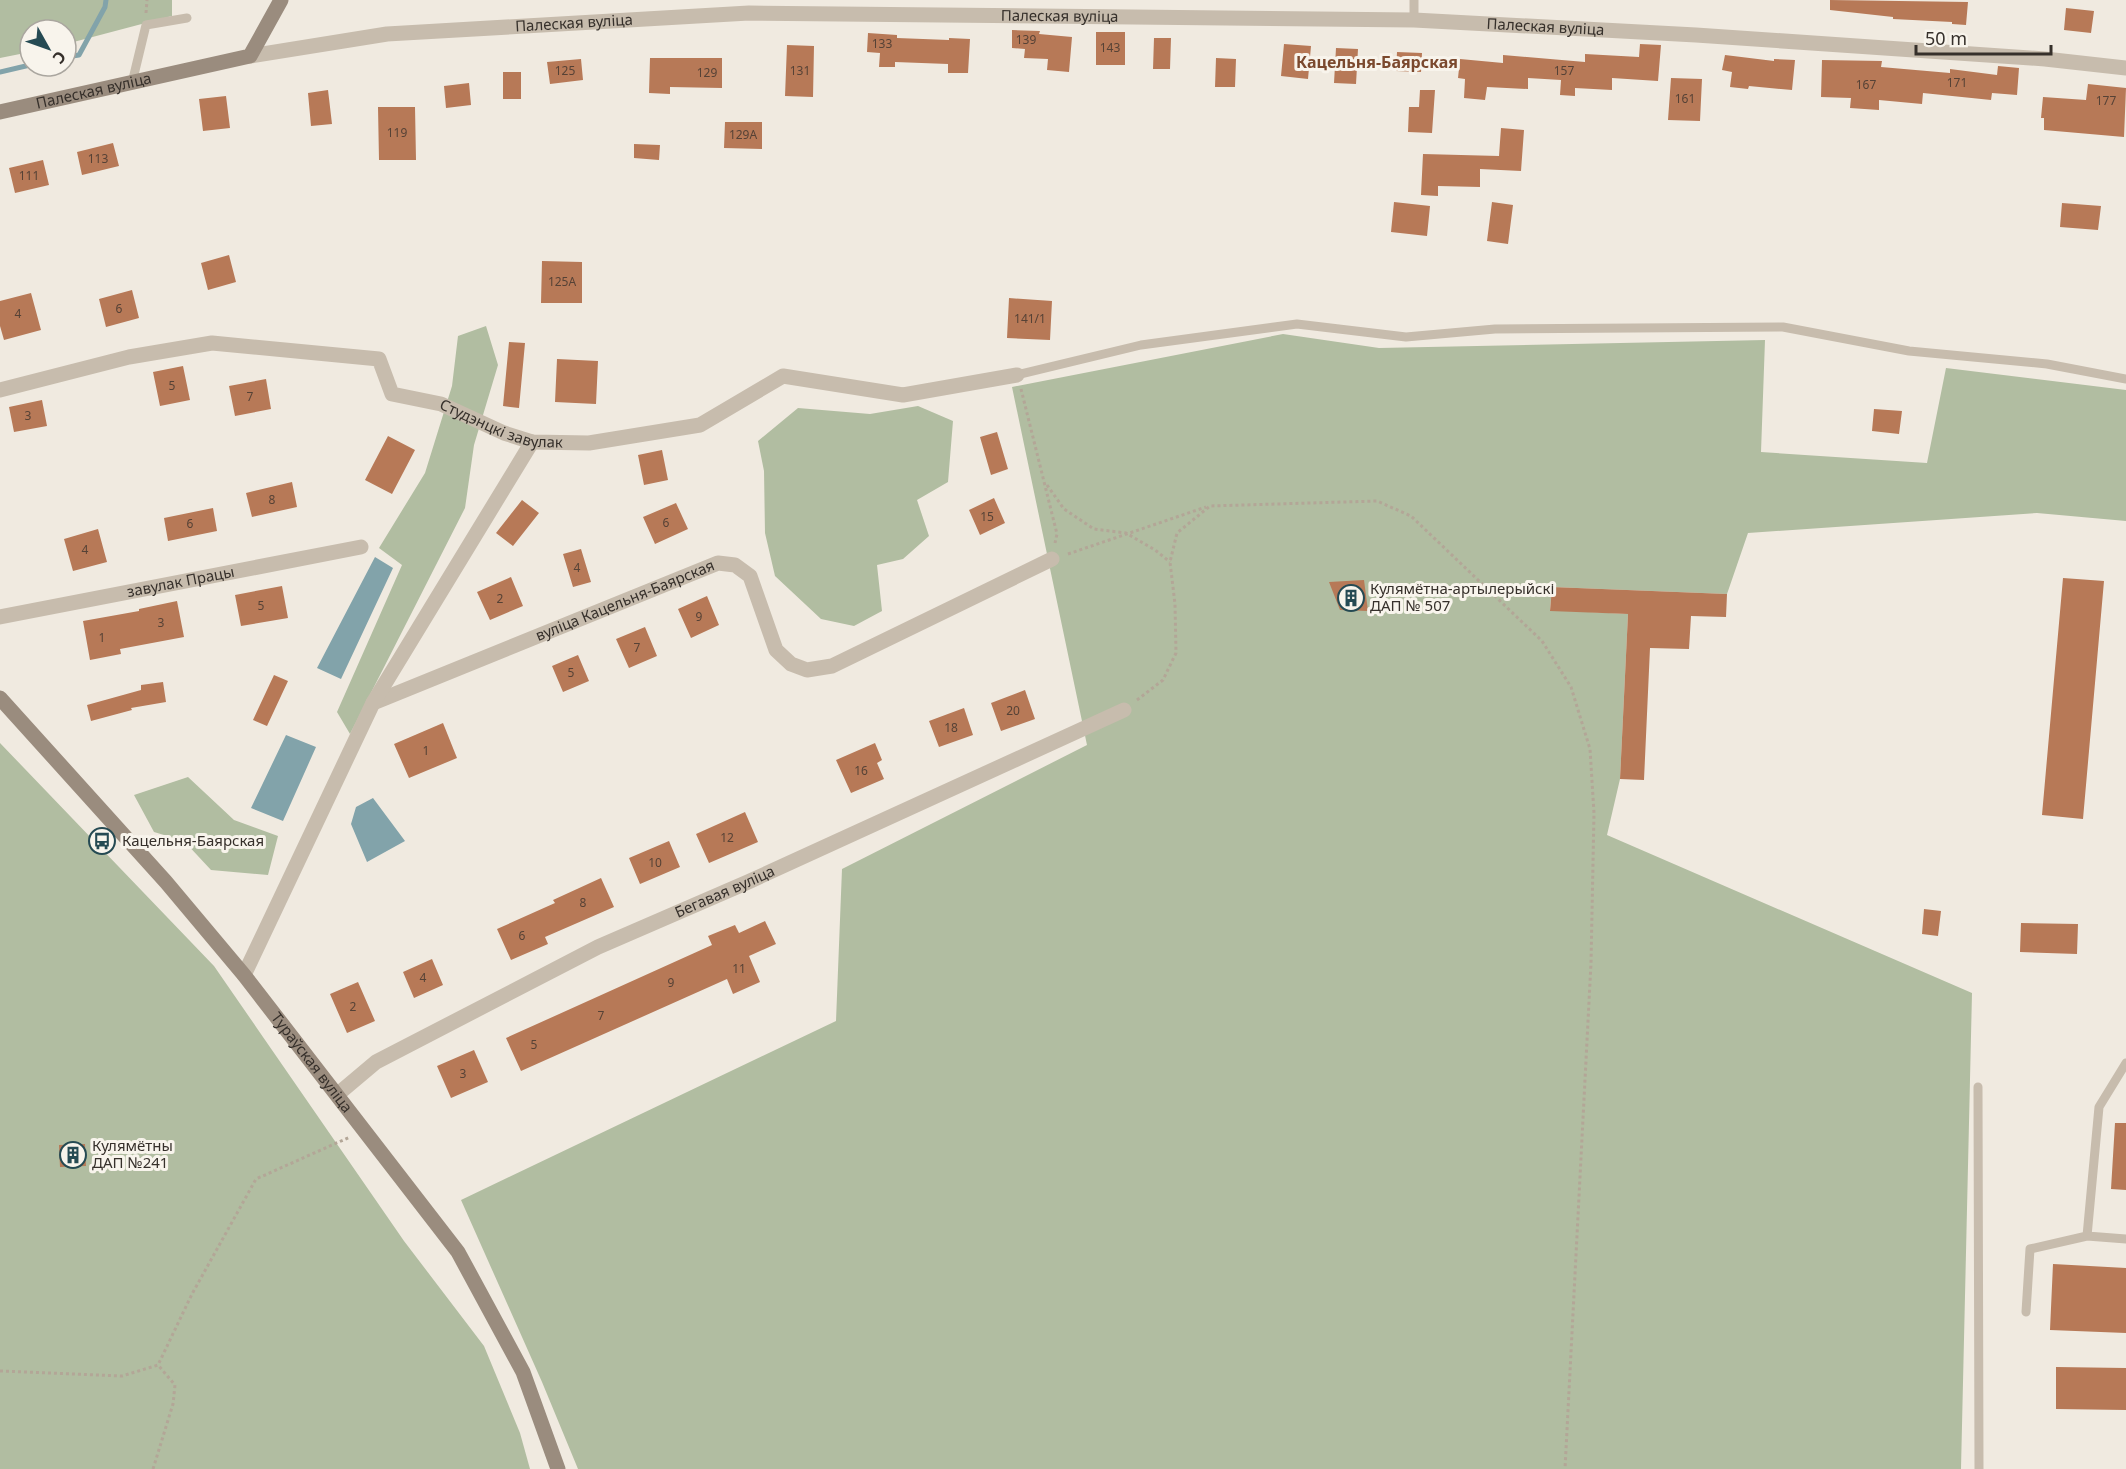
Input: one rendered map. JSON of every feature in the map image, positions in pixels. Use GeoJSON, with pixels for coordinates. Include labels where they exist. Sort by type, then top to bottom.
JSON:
{"type":"FeatureCollection","features":[{"type":"Feature","properties":{"kind":"street"},"geometry":{"type":"LineString","coordinates":[[250,56],[281,0]]}},
{"type":"Feature","properties":{"kind":"street","name":"Палеская вуліца"},"geometry":{"type":"LineString","coordinates":[[0,111],[250,56],[387,34],[749,14],[1414,20],[1696,35],[2045,59],[2126,68]]}},
{"type":"Feature","properties":{"kind":"street","name":"Студэнцкі завулак"},"geometry":{"type":"LineString","coordinates":[[0,390],[129,357],[212,344],[379,359],[392,394],[441,404],[504,433],[532,442],[589,443],[700,425],[783,376],[903,394],[1017,375]]}},
{"type":"Feature","properties":{"kind":"street"},"geometry":{"type":"LineString","coordinates":[[244,975],[373,703],[532,442]]}},
{"type":"Feature","properties":{"kind":"street","name":"завулак Працы"},"geometry":{"type":"LineString","coordinates":[[0,617],[361,547]]}},
{"type":"Feature","properties":{"kind":"street","name":"вуліца Кацельня-Баярская"},"geometry":{"type":"LineString","coordinates":[[373,703],[718,563],[735,565],[750,576],[776,650],[791,664],[807,670],[832,666],[1052,559]]}},
{"type":"Feature","properties":{"kind":"street","name":"Тураўская вуліца"},"geometry":{"type":"LineString","coordinates":[[0,698],[166,882],[244,975],[458,1252],[523,1372],[558,1469]]}},
{"type":"Feature","properties":{"kind":"street","name":"Бегавая вуліца"},"geometry":{"type":"LineString","coordinates":[[338,1095],[376,1062],[598,947],[748,882],[1124,710]]}},
{"type":"Feature","properties":{"kind":"lane"},"geometry":{"type":"LineString","coordinates":[[1414,0],[1414,20]]}},
{"type":"Feature","properties":{"kind":"lane"},"geometry":{"type":"LineString","coordinates":[[132,83],[146,25],[187,18]]}},
{"type":"Feature","properties":{"kind":"lane"},"geometry":{"type":"LineString","coordinates":[[1017,375],[1141,345],[1297,324],[1406,337],[1495,328],[1783,327],[1909,351],[2047,364],[2126,379]]}},
{"type":"Feature","properties":{"kind":"lane"},"geometry":{"type":"LineString","coordinates":[[2087,1236],[2099,1107],[2126,1063]]}},
{"type":"Feature","properties":{"kind":"lane"},"geometry":{"type":"LineString","coordinates":[[1978,1087],[1979,1469]]}},
{"type":"Feature","properties":{"kind":"lane"},"geometry":{"type":"LineString","coordinates":[[2026,1312],[2030,1249],[2087,1236],[2126,1239]]}},
{"type":"Feature","properties":{"kind":"path"},"geometry":{"type":"LineString","coordinates":[[1017,375],[1057,534],[1052,559]]}},
{"type":"Feature","properties":{"kind":"path"},"geometry":{"type":"LineString","coordinates":[[1046,484],[1064,509],[1094,529],[1126,533],[1170,562]]}},
{"type":"Feature","properties":{"kind":"path"},"geometry":{"type":"LineString","coordinates":[[1052,559],[1210,506],[1377,501],[1411,516],[1542,640],[1572,687],[1590,749],[1594,813],[1591,963],[1565,1469]]}},
{"type":"Feature","properties":{"kind":"path"},"geometry":{"type":"LineString","coordinates":[[1124,710],[1163,680],[1176,653],[1175,604],[1170,562],[1177,533],[1210,506]]}},
{"type":"Feature","properties":{"kind":"path"},"geometry":{"type":"LineString","coordinates":[[0,1371],[122,1376],[158,1365],[192,1294],[256,1179],[365,1130]]}},
{"type":"Feature","properties":{"kind":"path"},"geometry":{"type":"LineString","coordinates":[[153,1469],[173,1404],[175,1385],[158,1365]]}},
{"type":"Feature","properties":{"kind":"green space"},"geometry":{"type":"Polygon","coordinates":[[[0,0],[172,0],[172,16],[78,41],[78,18],[18,18],[18,54],[0,58],[0,0]]]}},
{"type":"Feature","properties":{"kind":"green space"},"geometry":{"type":"Polygon","coordinates":[[[486,326],[498,365],[474,445],[465,508],[350,734],[337,712],[402,565],[379,548],[425,473],[452,386],[458,336],[486,326]]]}},
{"type":"Feature","properties":{"kind":"green space"},"geometry":{"type":"Polygon","coordinates":[[[1283,334],[1379,348],[1765,340],[1761,452],[1927,463],[1946,368],[2126,390],[2126,521],[2037,513],[1748,533],[1727,594],[1552,587],[1550,610],[1628,614],[1620,779],[1607,835],[1972,993],[1961,1469],[578,1469],[461,1200],[836,1021],[842,869],[1087,745],[1012,387],[1283,334]]]}},
{"type":"Feature","properties":{"kind":"green space"},"geometry":{"type":"Polygon","coordinates":[[[918,406],[953,421],[948,482],[917,500],[929,536],[903,559],[877,565],[882,611],[854,626],[821,619],[775,576],[765,533],[764,471],[758,441],[798,408],[870,414],[918,406]]]}},
{"type":"Feature","properties":{"kind":"green space"},"geometry":{"type":"Polygon","coordinates":[[[0,743],[214,966],[404,1241],[484,1346],[520,1433],[530,1469],[0,1469],[0,743]]]}},
{"type":"Feature","properties":{"kind":"green space"},"geometry":{"type":"Polygon","coordinates":[[[188,777],[234,820],[278,836],[268,875],[211,870],[184,841],[154,832],[134,795],[188,777]]]}},
{"type":"Feature","properties":{"kind":"water"},"geometry":{"type":"Polygon","coordinates":[[[375,557],[393,568],[341,679],[317,668],[375,557]]]}},
{"type":"Feature","properties":{"kind":"water"},"geometry":{"type":"Polygon","coordinates":[[[286,735],[316,747],[283,821],[251,808],[286,735]]]}},
{"type":"Feature","properties":{"kind":"water"},"geometry":{"type":"Polygon","coordinates":[[[373,798],[405,841],[367,862],[351,824],[356,807],[373,798]]]}},
{"type":"Feature","properties":{"kind":"building"},"geometry":{"type":"Polygon","coordinates":[[[1830,0],[1968,2],[1966,25],[1952,24],[1952,22],[1893,19],[1893,17],[1830,10],[1830,0]]]}},
{"type":"Feature","properties":{"kind":"building"},"geometry":{"type":"Polygon","coordinates":[[[2066,8],[2094,11],[2091,33],[2064,30],[2066,8]]]}},
{"type":"Feature","properties":{"kind":"building"},"geometry":{"type":"Polygon","coordinates":[[[1012,30],[1040,31],[1039,34],[1072,37],[1069,72],[1047,70],[1048,59],[1024,58],[1025,49],[1012,48],[1012,30]]]}},
{"type":"Feature","properties":{"kind":"building"},"geometry":{"type":"Polygon","coordinates":[[[1096,32],[1125,32],[1125,65],[1096,65],[1096,32]]]}},
{"type":"Feature","properties":{"kind":"building"},"geometry":{"type":"Polygon","coordinates":[[[868,33],[897,35],[897,38],[970,39],[968,73],[948,73],[948,64],[895,62],[895,67],[879,67],[880,53],[867,52],[868,33]]]}},
{"type":"Feature","properties":{"kind":"building"},"geometry":{"type":"Polygon","coordinates":[[[1154,38],[1171,38],[1170,69],[1153,69],[1154,38]]]}},
{"type":"Feature","properties":{"kind":"building"},"geometry":{"type":"Polygon","coordinates":[[[1284,44],[1311,46],[1308,79],[1281,76],[1284,44]]]}},
{"type":"Feature","properties":{"kind":"building"},"geometry":{"type":"Polygon","coordinates":[[[1640,44],[1661,45],[1658,81],[1612,78],[1612,90],[1575,88],[1575,96],[1560,95],[1561,80],[1528,78],[1528,89],[1487,87],[1485,100],[1464,98],[1465,79],[1458,78],[1460,59],[1503,63],[1503,55],[1585,62],[1585,54],[1639,57],[1640,44]]]}},
{"type":"Feature","properties":{"kind":"building"},"geometry":{"type":"Polygon","coordinates":[[[787,45],[814,46],[813,97],[785,96],[787,45]]]}},
{"type":"Feature","properties":{"kind":"building"},"geometry":{"type":"Polygon","coordinates":[[[1336,48],[1358,49],[1356,84],[1334,83],[1336,48]]]}},
{"type":"Feature","properties":{"kind":"building"},"geometry":{"type":"Polygon","coordinates":[[[1397,52],[1422,53],[1421,72],[1396,71],[1397,52]]]}},
{"type":"Feature","properties":{"kind":"building"},"geometry":{"type":"Polygon","coordinates":[[[1725,55],[1774,61],[1774,59],[1795,60],[1792,90],[1749,86],[1748,89],[1730,87],[1732,72],[1722,70],[1725,55]]]}},
{"type":"Feature","properties":{"kind":"building"},"geometry":{"type":"Polygon","coordinates":[[[650,58],[722,58],[722,88],[670,87],[670,94],[649,93],[650,58]]]}},
{"type":"Feature","properties":{"kind":"building"},"geometry":{"type":"Polygon","coordinates":[[[1216,58],[1236,59],[1235,87],[1215,87],[1216,58]]]}},
{"type":"Feature","properties":{"kind":"building"},"geometry":{"type":"Polygon","coordinates":[[[581,59],[583,80],[550,84],[547,62],[581,59]]]}},
{"type":"Feature","properties":{"kind":"building"},"geometry":{"type":"Polygon","coordinates":[[[1822,60],[1882,61],[1881,67],[1950,73],[1950,69],[1997,75],[1998,66],[2019,68],[2017,95],[1992,93],[1991,100],[1923,93],[1922,104],[1879,100],[1879,110],[1850,108],[1851,98],[1821,97],[1822,60]]]}},
{"type":"Feature","properties":{"kind":"building"},"geometry":{"type":"Polygon","coordinates":[[[503,72],[521,72],[521,99],[503,99],[503,72]]]}},
{"type":"Feature","properties":{"kind":"building"},"geometry":{"type":"Polygon","coordinates":[[[1671,78],[1702,79],[1700,121],[1668,120],[1671,78]]]}},
{"type":"Feature","properties":{"kind":"building"},"geometry":{"type":"Polygon","coordinates":[[[469,83],[471,105],[446,108],[444,86],[469,83]]]}},
{"type":"Feature","properties":{"kind":"building"},"geometry":{"type":"Polygon","coordinates":[[[2088,84],[2126,88],[2124,137],[2044,130],[2044,118],[2041,118],[2043,97],[2086,100],[2088,84]]]}},
{"type":"Feature","properties":{"kind":"building"},"geometry":{"type":"Polygon","coordinates":[[[328,90],[332,124],[311,126],[308,93],[328,90]]]}},
{"type":"Feature","properties":{"kind":"building"},"geometry":{"type":"Polygon","coordinates":[[[1420,90],[1435,90],[1432,133],[1408,132],[1409,107],[1419,107],[1420,90]]]}},
{"type":"Feature","properties":{"kind":"building"},"geometry":{"type":"Polygon","coordinates":[[[226,96],[230,128],[203,131],[199,99],[226,96]]]}},
{"type":"Feature","properties":{"kind":"building"},"geometry":{"type":"Polygon","coordinates":[[[378,107],[415,107],[416,160],[379,160],[378,107]]]}},
{"type":"Feature","properties":{"kind":"building"},"geometry":{"type":"Polygon","coordinates":[[[725,122],[762,122],[762,149],[724,148],[725,122]]]}},
{"type":"Feature","properties":{"kind":"building"},"geometry":{"type":"Polygon","coordinates":[[[1501,128],[1524,130],[1521,171],[1480,169],[1480,187],[1438,186],[1438,196],[1421,195],[1423,154],[1499,156],[1501,128]]]}},
{"type":"Feature","properties":{"kind":"building"},"geometry":{"type":"Polygon","coordinates":[[[113,143],[119,166],[82,175],[77,152],[113,143]]]}},
{"type":"Feature","properties":{"kind":"building"},"geometry":{"type":"Polygon","coordinates":[[[634,144],[660,145],[659,160],[634,158],[634,144]]]}},
{"type":"Feature","properties":{"kind":"building"},"geometry":{"type":"Polygon","coordinates":[[[43,160],[49,185],[15,193],[9,168],[43,160]]]}},
{"type":"Feature","properties":{"kind":"building"},"geometry":{"type":"Polygon","coordinates":[[[1394,202],[1430,206],[1427,236],[1391,232],[1394,202]]]}},
{"type":"Feature","properties":{"kind":"building"},"geometry":{"type":"Polygon","coordinates":[[[1492,202],[1513,205],[1508,244],[1487,241],[1492,202]]]}},
{"type":"Feature","properties":{"kind":"building"},"geometry":{"type":"Polygon","coordinates":[[[2062,203],[2101,206],[2098,230],[2060,227],[2062,203]]]}},
{"type":"Feature","properties":{"kind":"building"},"geometry":{"type":"Polygon","coordinates":[[[229,255],[236,282],[208,290],[201,263],[229,255]]]}},
{"type":"Feature","properties":{"kind":"building"},"geometry":{"type":"Polygon","coordinates":[[[542,261],[582,262],[582,303],[541,303],[542,261]]]}},
{"type":"Feature","properties":{"kind":"building"},"geometry":{"type":"Polygon","coordinates":[[[132,290],[139,318],[106,327],[99,299],[132,290]]]}},
{"type":"Feature","properties":{"kind":"building"},"geometry":{"type":"Polygon","coordinates":[[[31,293],[41,330],[4,340],[0,326],[0,301],[31,293]]]}},
{"type":"Feature","properties":{"kind":"building"},"geometry":{"type":"Polygon","coordinates":[[[1009,298],[1052,301],[1050,340],[1007,338],[1009,298]]]}},
{"type":"Feature","properties":{"kind":"building"},"geometry":{"type":"Polygon","coordinates":[[[509,342],[525,343],[519,408],[503,406],[509,342]]]}},
{"type":"Feature","properties":{"kind":"building"},"geometry":{"type":"Polygon","coordinates":[[[557,359],[598,361],[596,404],[555,402],[557,359]]]}},
{"type":"Feature","properties":{"kind":"building"},"geometry":{"type":"Polygon","coordinates":[[[183,366],[190,400],[160,406],[153,372],[183,366]]]}},
{"type":"Feature","properties":{"kind":"building"},"geometry":{"type":"Polygon","coordinates":[[[266,379],[271,409],[235,416],[229,386],[266,379]]]}},
{"type":"Feature","properties":{"kind":"building"},"geometry":{"type":"Polygon","coordinates":[[[42,400],[47,426],[14,432],[9,407],[42,400]]]}},
{"type":"Feature","properties":{"kind":"building"},"geometry":{"type":"Polygon","coordinates":[[[1874,409],[1902,411],[1899,434],[1872,431],[1874,409]]]}},
{"type":"Feature","properties":{"kind":"building"},"geometry":{"type":"Polygon","coordinates":[[[997,432],[1008,469],[991,475],[980,437],[997,432]]]}},
{"type":"Feature","properties":{"kind":"building"},"geometry":{"type":"Polygon","coordinates":[[[388,436],[415,450],[392,494],[365,480],[388,436]]]}},
{"type":"Feature","properties":{"kind":"building"},"geometry":{"type":"Polygon","coordinates":[[[662,450],[668,480],[644,485],[638,455],[662,450]]]}},
{"type":"Feature","properties":{"kind":"building"},"geometry":{"type":"Polygon","coordinates":[[[292,482],[297,507],[252,517],[246,493],[292,482]]]}},
{"type":"Feature","properties":{"kind":"building"},"geometry":{"type":"Polygon","coordinates":[[[994,498],[1005,523],[980,535],[969,510],[994,498]]]}},
{"type":"Feature","properties":{"kind":"building"},"geometry":{"type":"Polygon","coordinates":[[[522,500],[539,513],[513,546],[496,533],[522,500]]]}},
{"type":"Feature","properties":{"kind":"building"},"geometry":{"type":"Polygon","coordinates":[[[676,503],[688,529],[655,544],[643,517],[676,503]]]}},
{"type":"Feature","properties":{"kind":"building"},"geometry":{"type":"Polygon","coordinates":[[[213,508],[217,531],[168,541],[164,518],[213,508]]]}},
{"type":"Feature","properties":{"kind":"building"},"geometry":{"type":"Polygon","coordinates":[[[98,529],[107,562],[73,571],[64,539],[98,529]]]}},
{"type":"Feature","properties":{"kind":"building"},"geometry":{"type":"Polygon","coordinates":[[[581,549],[591,582],[573,587],[563,554],[581,549]]]}},
{"type":"Feature","properties":{"kind":"building"},"geometry":{"type":"Polygon","coordinates":[[[511,577],[523,606],[490,620],[477,592],[511,577]]]}},
{"type":"Feature","properties":{"kind":"building"},"geometry":{"type":"Polygon","coordinates":[[[2063,578],[2104,581],[2083,819],[2042,815],[2063,578]]]}},
{"type":"Feature","properties":{"kind":"building","name":"Кулямётна-артылерыйскі ДАП № 507"},"geometry":{"type":"Polygon","coordinates":[[[1364,580],[1368,611],[1340,610],[1329,582],[1364,580]]]}},
{"type":"Feature","properties":{"kind":"building"},"geometry":{"type":"Polygon","coordinates":[[[282,586],[288,618],[241,626],[235,595],[282,586]]]}},
{"type":"Feature","properties":{"kind":"building"},"geometry":{"type":"Polygon","coordinates":[[[1552,587],[1727,594],[1726,617],[1691,616],[1689,649],[1650,648],[1644,780],[1620,779],[1628,614],[1550,611],[1552,587]]]}},
{"type":"Feature","properties":{"kind":"building"},"geometry":{"type":"Polygon","coordinates":[[[707,596],[719,625],[691,638],[678,609],[707,596]]]}},
{"type":"Feature","properties":{"kind":"building"},"geometry":{"type":"Polygon","coordinates":[[[177,601],[184,637],[120,649],[121,654],[90,660],[83,621],[139,611],[139,609],[177,601]]]}},
{"type":"Feature","properties":{"kind":"building"},"geometry":{"type":"Polygon","coordinates":[[[645,627],[657,656],[629,668],[616,639],[645,627]]]}},
{"type":"Feature","properties":{"kind":"building"},"geometry":{"type":"Polygon","coordinates":[[[578,655],[589,681],[563,692],[552,666],[578,655]]]}},
{"type":"Feature","properties":{"kind":"building"},"geometry":{"type":"Polygon","coordinates":[[[274,675],[288,681],[267,726],[253,720],[274,675]]]}},
{"type":"Feature","properties":{"kind":"building"},"geometry":{"type":"Polygon","coordinates":[[[163,682],[166,702],[131,708],[132,710],[91,721],[87,705],[141,690],[141,685],[163,682]]]}},
{"type":"Feature","properties":{"kind":"building"},"geometry":{"type":"Polygon","coordinates":[[[1025,690],[1035,719],[1001,731],[991,703],[1025,690]]]}},
{"type":"Feature","properties":{"kind":"building"},"geometry":{"type":"Polygon","coordinates":[[[964,708],[973,735],[939,747],[929,721],[964,708]]]}},
{"type":"Feature","properties":{"kind":"building"},"geometry":{"type":"Polygon","coordinates":[[[443,723],[457,758],[409,778],[394,744],[443,723]]]}},
{"type":"Feature","properties":{"kind":"building"},"geometry":{"type":"Polygon","coordinates":[[[875,743],[882,760],[877,763],[884,779],[851,793],[836,760],[875,743]]]}},
{"type":"Feature","properties":{"kind":"building"},"geometry":{"type":"Polygon","coordinates":[[[745,812],[758,842],[709,863],[696,834],[745,812]]]}},
{"type":"Feature","properties":{"kind":"building"},"geometry":{"type":"Polygon","coordinates":[[[669,841],[680,867],[640,884],[629,858],[669,841]]]}},
{"type":"Feature","properties":{"kind":"building"},"geometry":{"type":"Polygon","coordinates":[[[601,878],[614,907],[545,937],[548,944],[511,960],[497,929],[555,903],[553,900],[601,878]]]}},
{"type":"Feature","properties":{"kind":"building"},"geometry":{"type":"Polygon","coordinates":[[[1924,909],[1941,911],[1938,936],[1922,934],[1924,909]]]}},
{"type":"Feature","properties":{"kind":"building"},"geometry":{"type":"Polygon","coordinates":[[[765,921],[776,944],[749,956],[760,982],[733,994],[727,979],[521,1071],[506,1038],[712,945],[708,936],[735,925],[739,933],[765,921]]]}},
{"type":"Feature","properties":{"kind":"building"},"geometry":{"type":"Polygon","coordinates":[[[2021,923],[2078,924],[2077,954],[2020,952],[2021,923]]]}},
{"type":"Feature","properties":{"kind":"building"},"geometry":{"type":"Polygon","coordinates":[[[432,959],[443,985],[414,998],[403,972],[432,959]]]}},
{"type":"Feature","properties":{"kind":"building"},"geometry":{"type":"Polygon","coordinates":[[[358,982],[375,1021],[347,1033],[330,994],[358,982]]]}},
{"type":"Feature","properties":{"kind":"building"},"geometry":{"type":"Polygon","coordinates":[[[474,1050],[488,1082],[451,1098],[437,1066],[474,1050]]]}},
{"type":"Feature","properties":{"kind":"building"},"geometry":{"type":"Polygon","coordinates":[[[2115,1123],[2126,1123],[2126,1190],[2111,1189],[2115,1123]]]}},
{"type":"Feature","properties":{"kind":"building","name":"Кулямётны ДАП №241"},"geometry":{"type":"Polygon","coordinates":[[[85,1144],[86,1166],[60,1167],[59,1145],[85,1144]]]}},
{"type":"Feature","properties":{"kind":"building"},"geometry":{"type":"Polygon","coordinates":[[[2053,1264],[2126,1268],[2126,1333],[2050,1330],[2053,1264]]]}},
{"type":"Feature","properties":{"kind":"building"},"geometry":{"type":"Polygon","coordinates":[[[2056,1367],[2126,1368],[2126,1410],[2056,1409],[2056,1367]]]}},
{"type":"Feature","properties":{"kind":"waterway"},"geometry":{"type":"LineString","coordinates":[[78,55],[105,7],[106,0]]}},
{"type":"Feature","properties":{"kind":"waterway"},"geometry":{"type":"LineString","coordinates":[[0,72],[18,68]]}},
{"type":"Feature","properties":{"kind":"place","name":"Кулямётна-артылерыйскі ДАП № 507"},"geometry":{"type":"Point","coordinates":[1351,598]}},
{"type":"Feature","properties":{"kind":"place","name":"Кацельня-Баярская"},"geometry":{"type":"Point","coordinates":[102,841]}},
{"type":"Feature","properties":{"kind":"place","name":"Кулямётны ДАП №241"},"geometry":{"type":"Point","coordinates":[73,1155]}},
{"type":"Feature","properties":{"kind":"district","name":"Кацельня-Баярская"},"geometry":{"type":"Point","coordinates":[1377,62]}}]}
